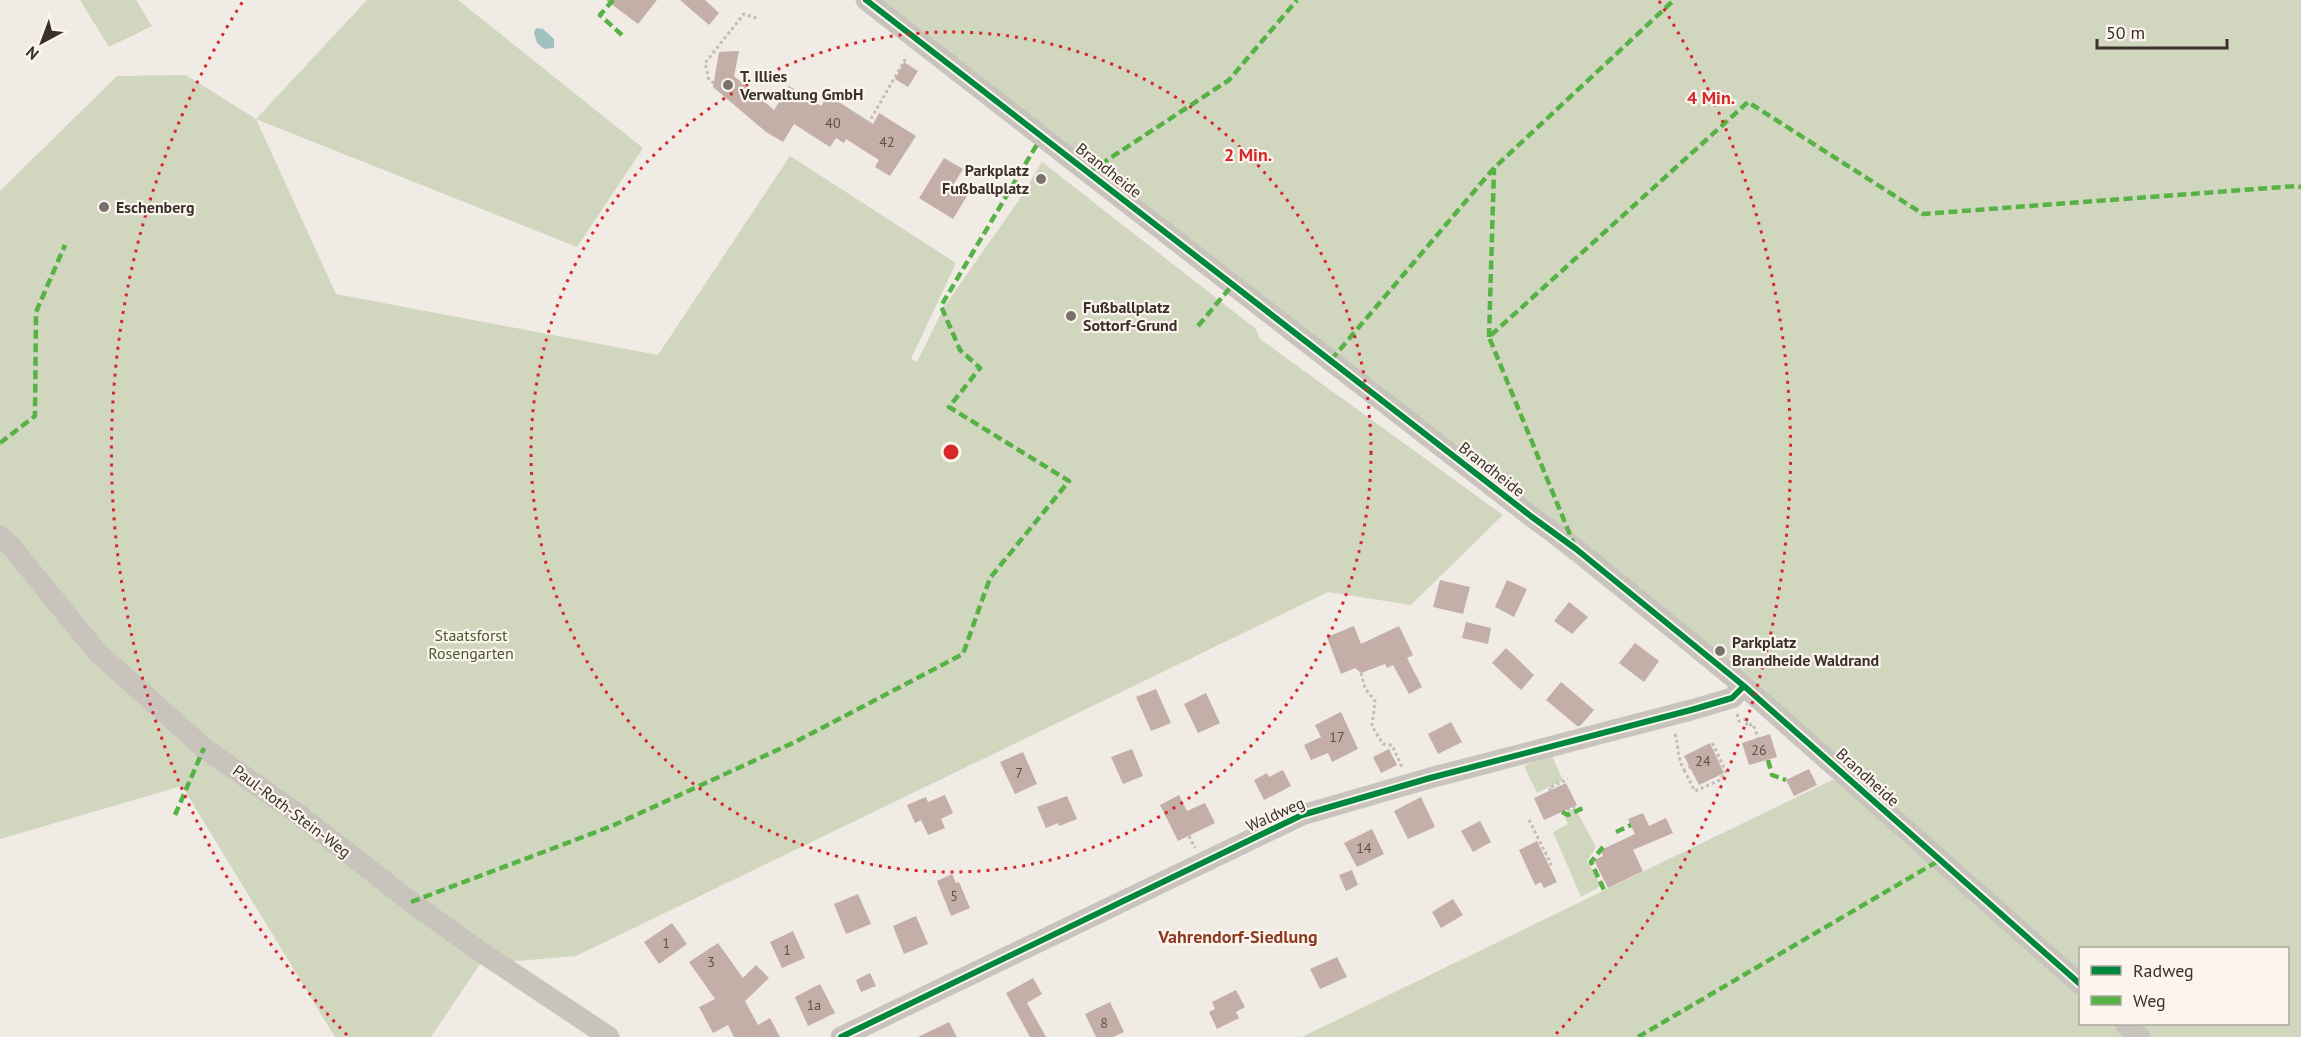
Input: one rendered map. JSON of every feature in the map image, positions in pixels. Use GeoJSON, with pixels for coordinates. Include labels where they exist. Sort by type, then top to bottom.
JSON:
{"type":"FeatureCollection","features":[{"type":"Feature","properties":{"kind":"street","name":"Brandheide"},"geometry":{"type":"LineString","coordinates":[[866,0],[1576,549],[1744,686],[2079,983]]}},
{"type":"Feature","properties":{"kind":"street","name":"Paul-Roth-Stein-Weg"},"geometry":{"type":"LineString","coordinates":[[5,540],[97,652],[204,748],[294,811],[411,902],[475,948],[609,1037]]}},
{"type":"Feature","properties":{"kind":"street","name":"Waldweg"},"geometry":{"type":"LineString","coordinates":[[841,1037],[1302,815],[1430,778],[1622,730],[1732,698],[1744,686]]}},
{"type":"Feature","properties":{"kind":"street"},"geometry":{"type":"LineString","coordinates":[[2127,1025],[2140,1037]]}},
{"type":"Feature","properties":{"kind":"path"},"geometry":{"type":"LineString","coordinates":[[714,83],[709,80],[705,63],[744,14],[759,19]]}},
{"type":"Feature","properties":{"kind":"path"},"geometry":{"type":"LineString","coordinates":[[868,123],[916,39]]}},
{"type":"Feature","properties":{"kind":"path"},"geometry":{"type":"LineString","coordinates":[[1361,674],[1365,688],[1374,701],[1372,726],[1383,744],[1392,745],[1402,767],[1408,766]]}},
{"type":"Feature","properties":{"kind":"path"},"geometry":{"type":"LineString","coordinates":[[1668,716],[1679,748],[1677,757],[1695,791],[1720,780],[1726,771],[1712,742]]}},
{"type":"Feature","properties":{"kind":"path"},"geometry":{"type":"LineString","coordinates":[[1754,724],[1758,738]]}},
{"type":"Feature","properties":{"kind":"path"},"geometry":{"type":"LineString","coordinates":[[1683,770],[1690,767]]}},
{"type":"Feature","properties":{"kind":"path"},"geometry":{"type":"LineString","coordinates":[[1551,790],[1549,788],[1568,779]]}},
{"type":"Feature","properties":{"kind":"path"},"geometry":{"type":"LineString","coordinates":[[1567,810],[1576,806]]}},
{"type":"Feature","properties":{"kind":"path"},"geometry":{"type":"LineString","coordinates":[[1529,820],[1551,864],[1549,865]]}},
{"type":"Feature","properties":{"kind":"green space"},"geometry":{"type":"Polygon","coordinates":[[[80,0],[136,0],[152,26],[109,47],[80,0]]]}},
{"type":"Feature","properties":{"kind":"green space"},"geometry":{"type":"Polygon","coordinates":[[[367,0],[458,0],[643,148],[577,247],[256,119],[367,0]]]}},
{"type":"Feature","properties":{"kind":"green space"},"geometry":{"type":"Polygon","coordinates":[[[869,0],[2301,0],[2301,1037],[1302,1037],[1832,780],[1863,788],[1805,747],[869,0]]]}},
{"type":"Feature","properties":{"kind":"green space","name":"Staatsforst Rosengarten"},"geometry":{"type":"Polygon","coordinates":[[[186,75],[256,119],[336,294],[658,355],[790,156],[956,263],[911,359],[917,362],[944,307],[1019,200],[1042,162],[1256,329],[1260,339],[1503,515],[1411,605],[1328,592],[576,956],[480,964],[431,1037],[335,1037],[182,786],[0,839],[0,191],[117,76],[186,75]]]}},
{"type":"Feature","properties":{"kind":"green space"},"geometry":{"type":"Polygon","coordinates":[[[1551,754],[1563,780],[1537,793],[1524,766],[1551,754]]]}},
{"type":"Feature","properties":{"kind":"green space"},"geometry":{"type":"Polygon","coordinates":[[[1575,808],[1596,847],[1587,861],[1601,886],[1581,897],[1553,832],[1568,824],[1563,814],[1575,808]]]}},
{"type":"Feature","properties":{"kind":"water"},"geometry":{"type":"Polygon","coordinates":[[[536,28],[543,29],[554,39],[554,48],[544,49],[537,43],[534,33],[536,28]]]}},
{"type":"Feature","properties":{"kind":"building"},"geometry":{"type":"Polygon","coordinates":[[[606,0],[657,0],[638,24],[606,0]]]}},
{"type":"Feature","properties":{"kind":"building"},"geometry":{"type":"Polygon","coordinates":[[[680,0],[705,0],[719,13],[709,25],[680,0]]]}},
{"type":"Feature","properties":{"kind":"building"},"geometry":{"type":"Polygon","coordinates":[[[739,51],[734,76],[774,110],[789,86],[821,106],[828,95],[873,124],[879,113],[916,136],[890,176],[875,167],[879,160],[846,139],[844,143],[836,138],[830,147],[794,124],[783,142],[766,132],[713,87],[719,52],[739,51]]]}},
{"type":"Feature","properties":{"kind":"building"},"geometry":{"type":"Polygon","coordinates":[[[904,62],[918,71],[908,87],[895,79],[904,62]]]}},
{"type":"Feature","properties":{"kind":"building"},"geometry":{"type":"Polygon","coordinates":[[[944,158],[963,169],[952,187],[967,196],[953,219],[919,198],[944,158]]]}},
{"type":"Feature","properties":{"kind":"building"},"geometry":{"type":"Polygon","coordinates":[[[1440,580],[1470,587],[1463,614],[1433,607],[1440,580]]]}},
{"type":"Feature","properties":{"kind":"building"},"geometry":{"type":"Polygon","coordinates":[[[1507,580],[1527,589],[1514,617],[1495,607],[1507,580]]]}},
{"type":"Feature","properties":{"kind":"building"},"geometry":{"type":"Polygon","coordinates":[[[1569,602],[1588,617],[1572,634],[1554,621],[1569,602]]]}},
{"type":"Feature","properties":{"kind":"building"},"geometry":{"type":"Polygon","coordinates":[[[1466,622],[1491,628],[1488,644],[1462,638],[1466,622]]]}},
{"type":"Feature","properties":{"kind":"building"},"geometry":{"type":"Polygon","coordinates":[[[1354,626],[1361,644],[1399,626],[1413,655],[1407,658],[1422,687],[1409,694],[1393,665],[1387,668],[1385,664],[1361,673],[1355,668],[1341,674],[1327,637],[1354,626]]]}},
{"type":"Feature","properties":{"kind":"building"},"geometry":{"type":"Polygon","coordinates":[[[1635,643],[1659,661],[1644,682],[1619,663],[1635,643]]]}},
{"type":"Feature","properties":{"kind":"building"},"geometry":{"type":"Polygon","coordinates":[[[1506,648],[1534,675],[1521,690],[1492,663],[1506,648]]]}},
{"type":"Feature","properties":{"kind":"building"},"geometry":{"type":"Polygon","coordinates":[[[1561,682],[1594,710],[1580,726],[1577,726],[1546,700],[1561,682]]]}},
{"type":"Feature","properties":{"kind":"building"},"geometry":{"type":"Polygon","coordinates":[[[1156,689],[1171,723],[1151,731],[1136,697],[1156,689]]]}},
{"type":"Feature","properties":{"kind":"building"},"geometry":{"type":"Polygon","coordinates":[[[1206,693],[1220,723],[1198,733],[1184,704],[1206,693]]]}},
{"type":"Feature","properties":{"kind":"building"},"geometry":{"type":"Polygon","coordinates":[[[1341,712],[1358,749],[1332,762],[1328,753],[1311,760],[1304,745],[1321,737],[1315,725],[1341,712]]]}},
{"type":"Feature","properties":{"kind":"building"},"geometry":{"type":"Polygon","coordinates":[[[1451,722],[1462,742],[1438,754],[1428,734],[1451,722]]]}},
{"type":"Feature","properties":{"kind":"building"},"geometry":{"type":"Polygon","coordinates":[[[1770,734],[1777,757],[1749,765],[1742,743],[1770,734]]]}},
{"type":"Feature","properties":{"kind":"building"},"geometry":{"type":"Polygon","coordinates":[[[1710,743],[1724,773],[1699,785],[1684,756],[1710,743]]]}},
{"type":"Feature","properties":{"kind":"building"},"geometry":{"type":"Polygon","coordinates":[[[1132,749],[1143,776],[1123,784],[1111,757],[1132,749]]]}},
{"type":"Feature","properties":{"kind":"building"},"geometry":{"type":"Polygon","coordinates":[[[1389,749],[1397,765],[1381,773],[1373,757],[1389,749]]]}},
{"type":"Feature","properties":{"kind":"building"},"geometry":{"type":"Polygon","coordinates":[[[1023,752],[1037,784],[1015,794],[1000,762],[1023,752]]]}},
{"type":"Feature","properties":{"kind":"building"},"geometry":{"type":"Polygon","coordinates":[[[1809,769],[1817,785],[1794,796],[1786,780],[1809,769]]]}},
{"type":"Feature","properties":{"kind":"building"},"geometry":{"type":"Polygon","coordinates":[[[1283,770],[1291,786],[1264,800],[1254,780],[1267,773],[1269,777],[1283,770]]]}},
{"type":"Feature","properties":{"kind":"building"},"geometry":{"type":"Polygon","coordinates":[[[1566,783],[1577,805],[1544,820],[1534,798],[1566,783]]]}},
{"type":"Feature","properties":{"kind":"building"},"geometry":{"type":"Polygon","coordinates":[[[945,795],[953,813],[941,819],[945,828],[928,835],[921,820],[915,823],[907,805],[926,797],[928,802],[945,795]]]}},
{"type":"Feature","properties":{"kind":"building"},"geometry":{"type":"Polygon","coordinates":[[[1179,795],[1187,811],[1205,803],[1215,823],[1178,841],[1160,805],[1179,795]]]}},
{"type":"Feature","properties":{"kind":"building"},"geometry":{"type":"Polygon","coordinates":[[[1067,796],[1077,819],[1046,828],[1037,807],[1067,796]]]}},
{"type":"Feature","properties":{"kind":"building"},"geometry":{"type":"Polygon","coordinates":[[[1421,797],[1435,827],[1408,839],[1394,811],[1421,797]]]}},
{"type":"Feature","properties":{"kind":"building"},"geometry":{"type":"Polygon","coordinates":[[[1643,813],[1649,826],[1666,818],[1673,833],[1633,850],[1643,871],[1608,888],[1594,860],[1603,856],[1601,850],[1635,834],[1628,819],[1643,813]]]}},
{"type":"Feature","properties":{"kind":"building"},"geometry":{"type":"Polygon","coordinates":[[[1480,821],[1491,842],[1473,852],[1461,831],[1480,821]]]}},
{"type":"Feature","properties":{"kind":"building"},"geometry":{"type":"Polygon","coordinates":[[[1372,829],[1384,854],[1357,867],[1344,843],[1372,829]]]}},
{"type":"Feature","properties":{"kind":"building"},"geometry":{"type":"Polygon","coordinates":[[[1537,841],[1557,882],[1544,888],[1541,882],[1535,885],[1519,850],[1537,841]]]}},
{"type":"Feature","properties":{"kind":"building"},"geometry":{"type":"Polygon","coordinates":[[[1352,870],[1358,885],[1346,891],[1339,875],[1352,870]]]}},
{"type":"Feature","properties":{"kind":"building"},"geometry":{"type":"Polygon","coordinates":[[[952,874],[956,883],[959,882],[970,908],[951,916],[937,881],[952,874]]]}},
{"type":"Feature","properties":{"kind":"building"},"geometry":{"type":"Polygon","coordinates":[[[858,894],[871,924],[846,934],[834,904],[858,894]]]}},
{"type":"Feature","properties":{"kind":"building"},"geometry":{"type":"Polygon","coordinates":[[[1453,899],[1463,915],[1441,928],[1432,912],[1453,899]]]}},
{"type":"Feature","properties":{"kind":"building"},"geometry":{"type":"Polygon","coordinates":[[[916,916],[928,944],[904,954],[893,926],[916,916]]]}},
{"type":"Feature","properties":{"kind":"building"},"geometry":{"type":"Polygon","coordinates":[[[672,923],[687,944],[659,964],[644,942],[672,923]]]}},
{"type":"Feature","properties":{"kind":"building"},"geometry":{"type":"Polygon","coordinates":[[[793,931],[805,958],[782,968],[770,942],[793,931]]]}},
{"type":"Feature","properties":{"kind":"building"},"geometry":{"type":"Polygon","coordinates":[[[718,943],[743,978],[756,965],[769,978],[745,1001],[758,1025],[770,1018],[780,1037],[734,1037],[728,1025],[713,1033],[699,1007],[715,999],[689,962],[718,943]]]}},
{"type":"Feature","properties":{"kind":"building"},"geometry":{"type":"Polygon","coordinates":[[[1337,957],[1347,977],[1320,989],[1310,969],[1337,957]]]}},
{"type":"Feature","properties":{"kind":"building"},"geometry":{"type":"Polygon","coordinates":[[[870,973],[876,986],[861,992],[856,980],[870,973]]]}},
{"type":"Feature","properties":{"kind":"building"},"geometry":{"type":"Polygon","coordinates":[[[1033,978],[1042,994],[1027,1003],[1046,1037],[1030,1037],[1006,993],[1033,978]]]}},
{"type":"Feature","properties":{"kind":"building"},"geometry":{"type":"Polygon","coordinates":[[[820,984],[835,1013],[808,1026],[795,997],[820,984]]]}},
{"type":"Feature","properties":{"kind":"building"},"geometry":{"type":"Polygon","coordinates":[[[1236,990],[1245,1007],[1236,1012],[1239,1018],[1217,1029],[1209,1012],[1215,1009],[1212,1002],[1236,990]]]}},
{"type":"Feature","properties":{"kind":"building"},"geometry":{"type":"Polygon","coordinates":[[[1110,1002],[1124,1032],[1113,1037],[1096,1037],[1085,1014],[1110,1002]]]}},
{"type":"Feature","properties":{"kind":"building"},"geometry":{"type":"Polygon","coordinates":[[[949,1022],[957,1037],[918,1037],[949,1022]]]}},
{"type":"Feature","properties":{"kind":"marked path"},"geometry":{"type":"LineString","coordinates":[[613,0],[600,15],[623,36]]}},
{"type":"Feature","properties":{"kind":"marked path"},"geometry":{"type":"LineString","coordinates":[[1089,172],[1229,80],[1297,0]]}},
{"type":"Feature","properties":{"kind":"marked path"},"geometry":{"type":"LineString","coordinates":[[1331,360],[1494,168],[1674,0]]}},
{"type":"Feature","properties":{"kind":"marked path"},"geometry":{"type":"LineString","coordinates":[[1575,547],[1489,337],[1748,102],[1923,214],[2301,187]]}},
{"type":"Feature","properties":{"kind":"marked path"},"geometry":{"type":"LineString","coordinates":[[411,902],[612,826],[797,741],[963,654],[990,578],[1069,481],[949,407],[980,368],[960,350],[941,306],[1042,136]]}},
{"type":"Feature","properties":{"kind":"marked path"},"geometry":{"type":"LineString","coordinates":[[1489,337],[1494,168]]}},
{"type":"Feature","properties":{"kind":"marked path"},"geometry":{"type":"LineString","coordinates":[[0,443],[35,416],[36,312],[65,245]]}},
{"type":"Feature","properties":{"kind":"marked path"},"geometry":{"type":"LineString","coordinates":[[1198,326],[1234,283]]}},
{"type":"Feature","properties":{"kind":"marked path"},"geometry":{"type":"LineString","coordinates":[[175,815],[204,748]]}},
{"type":"Feature","properties":{"kind":"marked path"},"geometry":{"type":"LineString","coordinates":[[1768,760],[1772,775],[1786,780]]}},
{"type":"Feature","properties":{"kind":"marked path"},"geometry":{"type":"LineString","coordinates":[[1562,812],[1568,815],[1583,808]]}},
{"type":"Feature","properties":{"kind":"marked path"},"geometry":{"type":"LineString","coordinates":[[1616,832],[1631,825]]}},
{"type":"Feature","properties":{"kind":"marked path"},"geometry":{"type":"LineString","coordinates":[[1603,847],[1591,862],[1605,892]]}},
{"type":"Feature","properties":{"kind":"marked path"},"geometry":{"type":"LineString","coordinates":[[1638,1037],[1940,860]]}},
{"type":"Feature","properties":{"kind":"cycle path"},"geometry":{"type":"LineString","coordinates":[[866,0],[1576,549],[1744,686],[2079,983]]}},
{"type":"Feature","properties":{"kind":"cycle path"},"geometry":{"type":"LineString","coordinates":[[841,1037],[1302,815],[1430,778],[1691,710],[1732,698],[1744,686]]}},
{"type":"Feature","properties":{"kind":"place","name":"T. Illies Verwaltung GmbH"},"geometry":{"type":"Point","coordinates":[728,85]}},
{"type":"Feature","properties":{"kind":"place","name":"Parkplatz Fußballplatz"},"geometry":{"type":"Point","coordinates":[1041,179]}},
{"type":"Feature","properties":{"kind":"place","name":"Eschenberg"},"geometry":{"type":"Point","coordinates":[104,207]}},
{"type":"Feature","properties":{"kind":"place","name":"Fußballplatz Sottorf-Grund"},"geometry":{"type":"Point","coordinates":[1071,316]}},
{"type":"Feature","properties":{"kind":"place","name":"Parkplatz Brandheide Waldrand"},"geometry":{"type":"Point","coordinates":[1720,651]}},
{"type":"Feature","properties":{"kind":"district","name":"Vahrendorf-Siedlung"},"geometry":{"type":"Point","coordinates":[1238,936]}}]}
